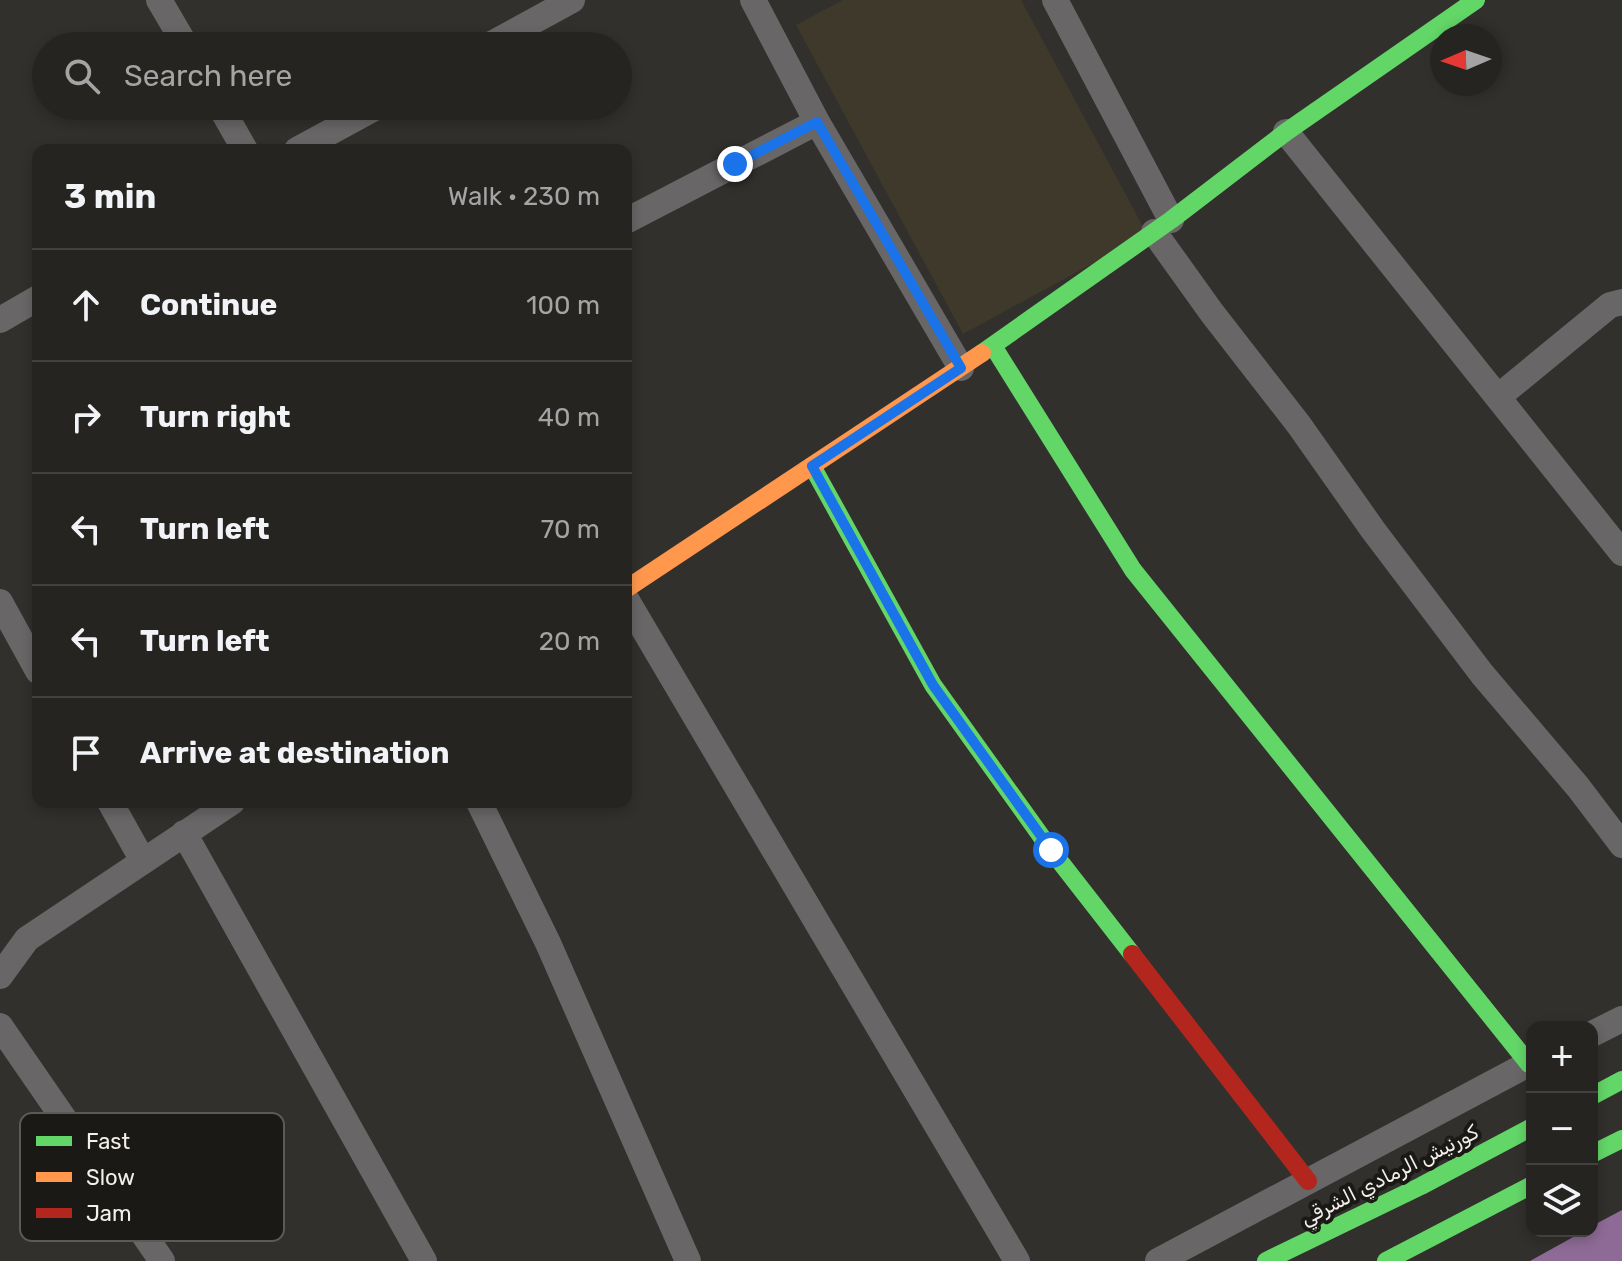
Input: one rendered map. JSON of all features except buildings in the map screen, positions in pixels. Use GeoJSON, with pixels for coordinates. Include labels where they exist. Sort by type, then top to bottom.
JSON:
{"type":"FeatureCollection","features":[{"type":"Feature","properties":{"kind":"street"},"geometry":{"type":"LineString","coordinates":[[159,0],[178,32]]}},
{"type":"Feature","properties":{"kind":"street"},"geometry":{"type":"LineString","coordinates":[[514,32],[572,0]]}},
{"type":"Feature","properties":{"kind":"street"},"geometry":{"type":"LineString","coordinates":[[753,0],[817,122],[961,368]]}},
{"type":"Feature","properties":{"kind":"street"},"geometry":{"type":"LineString","coordinates":[[1055,0],[1163,226],[1212,313],[1299,425],[1373,530],[1482,674],[1578,787],[1622,845]]}},
{"type":"Feature","properties":{"kind":"street"},"geometry":{"type":"LineString","coordinates":[[632,585],[993,346],[1163,226],[1286,132],[1476,0]]}},
{"type":"Feature","properties":{"kind":"street"},"geometry":{"type":"LineString","coordinates":[[228,120],[242,144]]}},
{"type":"Feature","properties":{"kind":"street"},"geometry":{"type":"LineString","coordinates":[[308,144],[352,120]]}},
{"type":"Feature","properties":{"kind":"street"},"geometry":{"type":"LineString","coordinates":[[632,218],[817,122]]}},
{"type":"Feature","properties":{"kind":"street"},"geometry":{"type":"LineString","coordinates":[[1286,132],[1622,553]]}},
{"type":"Feature","properties":{"kind":"street"},"geometry":{"type":"LineString","coordinates":[[0,320],[32,301]]}},
{"type":"Feature","properties":{"kind":"street"},"geometry":{"type":"LineString","coordinates":[[1498,397],[1610,305],[1622,302]]}},
{"type":"Feature","properties":{"kind":"street"},"geometry":{"type":"LineString","coordinates":[[993,346],[1133,570],[1526,1057]]}},
{"type":"Feature","properties":{"kind":"street"},"geometry":{"type":"LineString","coordinates":[[812,466],[933,685],[1051,850],[1308,1181]]}},
{"type":"Feature","properties":{"kind":"street"},"geometry":{"type":"LineString","coordinates":[[0,602],[32,660]]}},
{"type":"Feature","properties":{"kind":"street"},"geometry":{"type":"LineString","coordinates":[[632,609],[1017,1261]]}},
{"type":"Feature","properties":{"kind":"street"},"geometry":{"type":"LineString","coordinates":[[113,808],[143,861]]}},
{"type":"Feature","properties":{"kind":"street"},"geometry":{"type":"LineString","coordinates":[[0,976],[27,939],[223,808]]}},
{"type":"Feature","properties":{"kind":"street"},"geometry":{"type":"LineString","coordinates":[[482,808],[548,943],[688,1261]]}},
{"type":"Feature","properties":{"kind":"street"},"geometry":{"type":"LineString","coordinates":[[184,833],[424,1261]]}},
{"type":"Feature","properties":{"kind":"street"},"geometry":{"type":"LineString","coordinates":[[1598,1031],[1622,1019]]}},
{"type":"Feature","properties":{"kind":"street"},"geometry":{"type":"LineString","coordinates":[[0,1026],[60,1113]]}},
{"type":"Feature","properties":{"kind":"street"},"geometry":{"type":"LineString","coordinates":[[1158,1261],[1526,1066]]}},
{"type":"Feature","properties":{"kind":"street"},"geometry":{"type":"LineString","coordinates":[[1598,1093],[1622,1080]]}},
{"type":"Feature","properties":{"kind":"street","name":"كورنيش الرمادي الشرقي"},"geometry":{"type":"LineString","coordinates":[[1266,1261],[1421,1186],[1526,1130]]}},
{"type":"Feature","properties":{"kind":"street"},"geometry":{"type":"LineString","coordinates":[[1598,1151],[1622,1139]]}},
{"type":"Feature","properties":{"kind":"street"},"geometry":{"type":"LineString","coordinates":[[1386,1261],[1526,1188]]}},
{"type":"Feature","properties":{"kind":"street"},"geometry":{"type":"LineString","coordinates":[[148,1241],[162,1261]]}},
{"type":"Feature","properties":{"kind":"shaded area"},"geometry":{"type":"Polygon","coordinates":[[[843,0],[1021,0],[1147,234],[963,334],[796,25],[843,0]]]}},
{"type":"Feature","properties":{"kind":"shaded area"},"geometry":{"type":"Polygon","coordinates":[[[1622,1210],[1622,1261],[1530,1261],[1573,1237],[1598,1237],[1598,1223],[1622,1210]]]}},
{"type":"Feature","properties":{"kind":"traffic: fast"},"geometry":{"type":"LineString","coordinates":[[982,353],[1171,220],[1286,132],[1476,0]]}},
{"type":"Feature","properties":{"kind":"traffic: fast"},"geometry":{"type":"LineString","coordinates":[[993,346],[1133,570],[1526,1060]]}},
{"type":"Feature","properties":{"kind":"traffic: fast"},"geometry":{"type":"LineString","coordinates":[[812,466],[933,685],[1051,850],[1132,954]]}},
{"type":"Feature","properties":{"kind":"traffic: fast"},"geometry":{"type":"LineString","coordinates":[[1598,1093],[1622,1080]]}},
{"type":"Feature","properties":{"kind":"traffic: fast"},"geometry":{"type":"LineString","coordinates":[[1266,1261],[1421,1186],[1526,1130]]}},
{"type":"Feature","properties":{"kind":"traffic: fast"},"geometry":{"type":"LineString","coordinates":[[1598,1151],[1622,1139]]}},
{"type":"Feature","properties":{"kind":"traffic: fast"},"geometry":{"type":"LineString","coordinates":[[1386,1261],[1526,1188]]}},
{"type":"Feature","properties":{"kind":"traffic: slow"},"geometry":{"type":"LineString","coordinates":[[632,585],[982,353]]}},
{"type":"Feature","properties":{"kind":"traffic: jam"},"geometry":{"type":"LineString","coordinates":[[1132,954],[1308,1181]]}},
{"type":"Feature","properties":{"kind":"route"},"geometry":{"type":"LineString","coordinates":[[735,164],[817,122],[961,368],[812,466],[933,685],[1051,850]]}}]}
